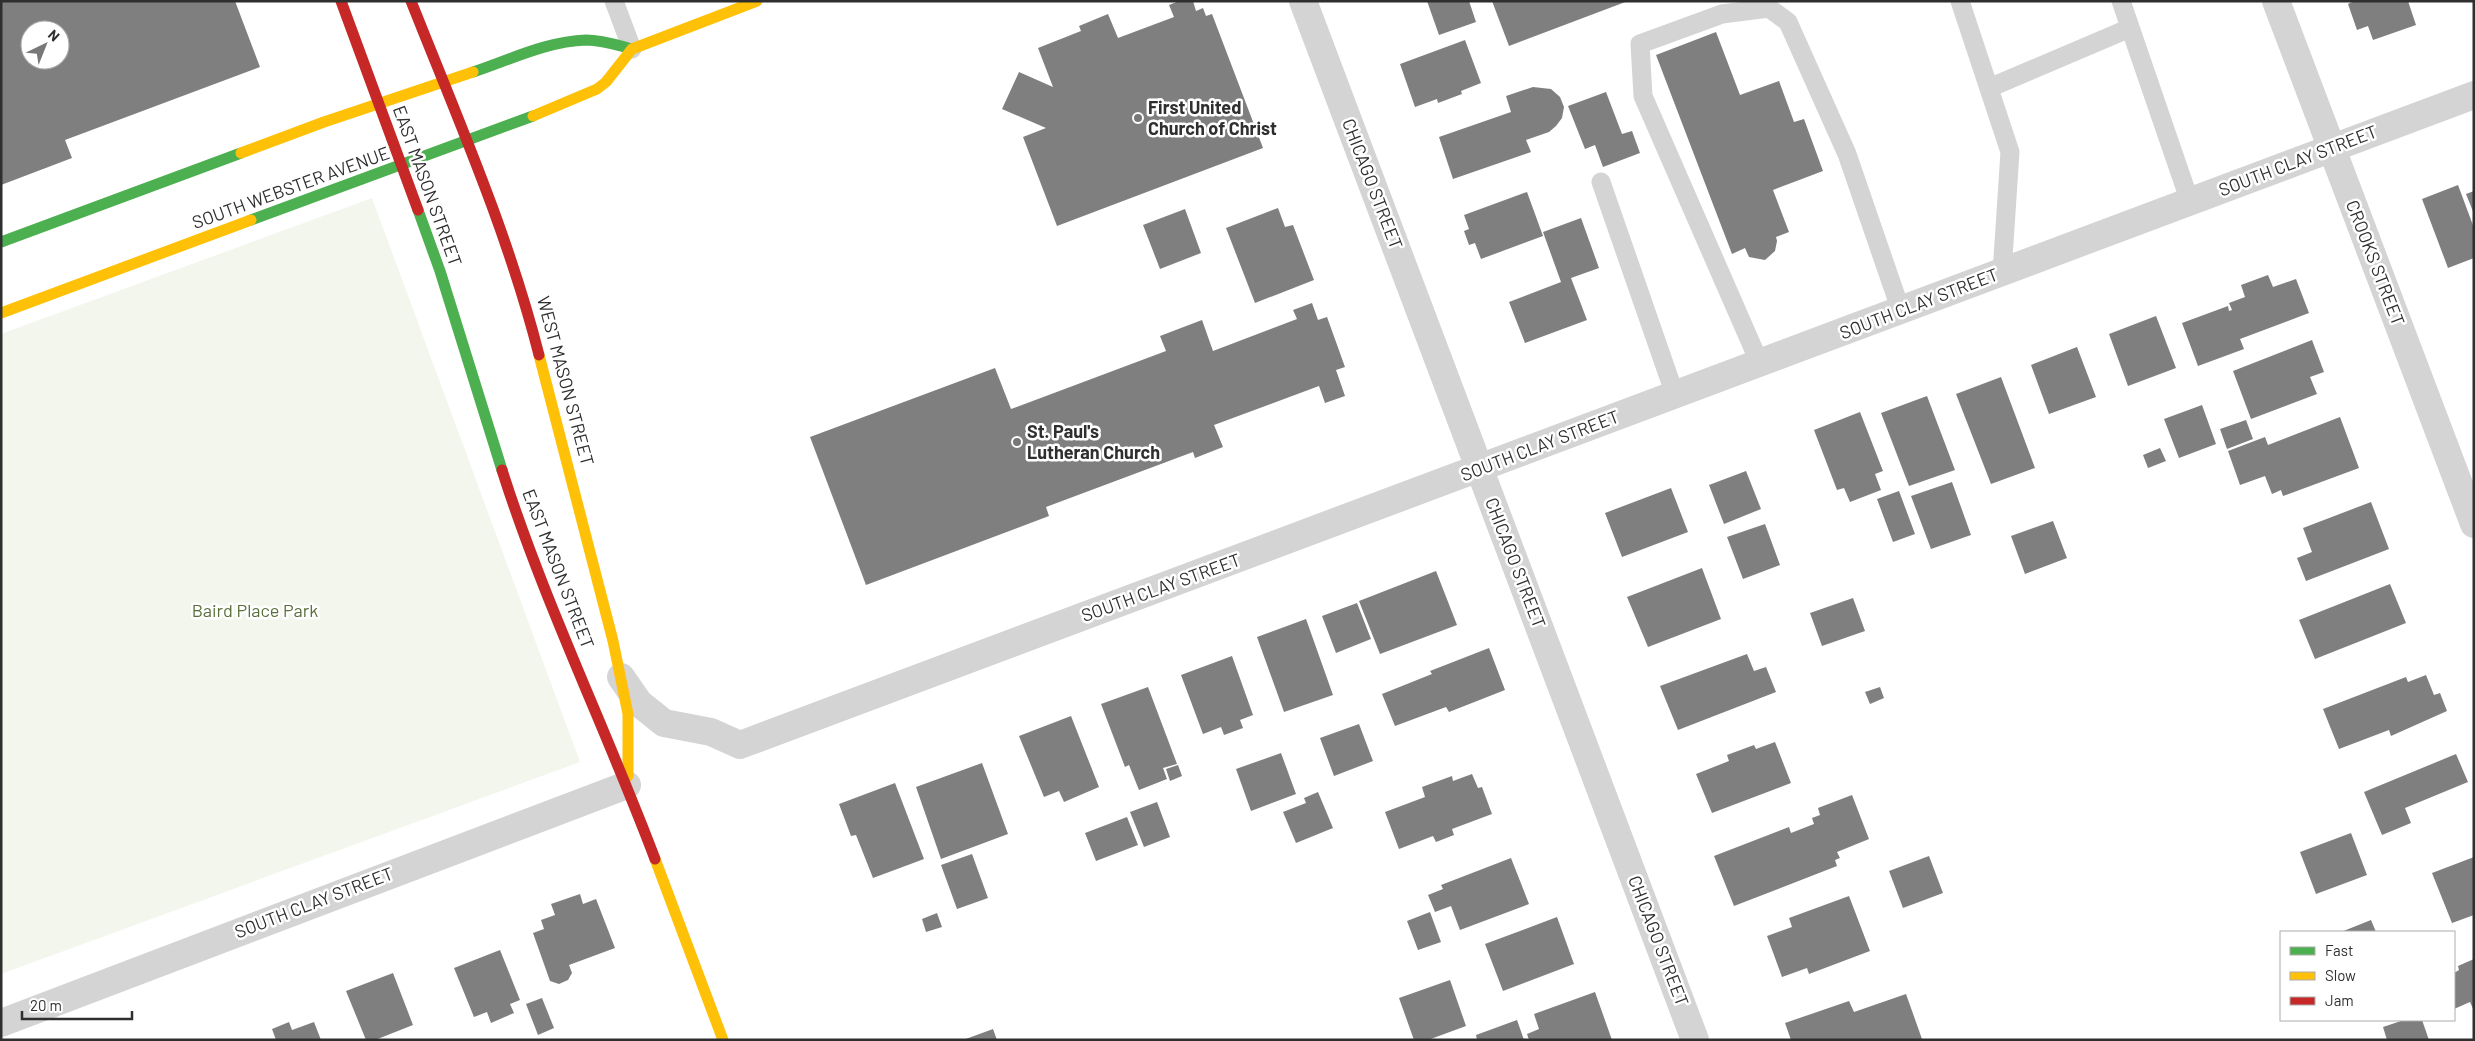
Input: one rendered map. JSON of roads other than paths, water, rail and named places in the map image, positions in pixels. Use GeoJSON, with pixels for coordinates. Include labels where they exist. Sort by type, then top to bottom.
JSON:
{"type":"FeatureCollection","features":[{"type":"Feature","properties":{"kind":"main road"},"geometry":{"type":"LineString","coordinates":[[341,1],[379,104]]}},
{"type":"Feature","properties":{"kind":"main road","name":"WEST MASON STREET"},"geometry":{"type":"LineString","coordinates":[[410,1],[444,82],[511,257],[530,316],[574,485],[620,677],[628,724],[628,785]]}},
{"type":"Feature","properties":{"kind":"main road"},"geometry":{"type":"LineString","coordinates":[[1,242],[379,104],[542,49],[573,41],[601,40],[632,49],[757,1]]}},
{"type":"Feature","properties":{"kind":"main road","name":"SOUTH WEBSTER AVENUE"},"geometry":{"type":"LineString","coordinates":[[1,313],[403,166],[570,102],[597,89],[615,72],[632,49]]}},
{"type":"Feature","properties":{"kind":"main road","name":"EAST MASON STREET"},"geometry":{"type":"LineString","coordinates":[[379,104],[440,272],[520,527],[628,785],[723,1040]]}},
{"type":"Feature","properties":{"kind":"street","name":"CHICAGO STREET"},"geometry":{"type":"LineString","coordinates":[[1302,1],[1695,1040]]}},
{"type":"Feature","properties":{"kind":"street","name":"CROOKS STREET"},"geometry":{"type":"LineString","coordinates":[[2276,1],[2474,524]]}},
{"type":"Feature","properties":{"kind":"street","name":"SOUTH CLAY STREET"},"geometry":{"type":"LineString","coordinates":[[620,677],[639,703],[664,723],[711,732],[740,745],[2474,95]]}},
{"type":"Feature","properties":{"kind":"street","name":"SOUTH CLAY STREET"},"geometry":{"type":"LineString","coordinates":[[1,1023],[628,785]]}},
{"type":"Feature","properties":{"kind":"lane"},"geometry":{"type":"LineString","coordinates":[[614,1],[632,49]]}},
{"type":"Feature","properties":{"kind":"lane"},"geometry":{"type":"LineString","coordinates":[[1960,1],[2010,152],[2002,273]]}},
{"type":"Feature","properties":{"kind":"lane"},"geometry":{"type":"LineString","coordinates":[[2121,1],[2190,202]]}},
{"type":"Feature","properties":{"kind":"lane"},"geometry":{"type":"LineString","coordinates":[[1760,364],[1643,96],[1640,44],[1722,14],[1769,8],[1788,22],[1847,154],[1902,311]]}},
{"type":"Feature","properties":{"kind":"lane"},"geometry":{"type":"LineString","coordinates":[[1989,88],[2130,28]]}},
{"type":"Feature","properties":{"kind":"lane"},"geometry":{"type":"LineString","coordinates":[[1601,182],[1675,395]]}},
{"type":"Feature","properties":{"kind":"place","name":"First United Church of Christ"},"geometry":{"type":"Point","coordinates":[1138,118]}},
{"type":"Feature","properties":{"kind":"place","name":"St. Paul's Lutheran Church"},"geometry":{"type":"Point","coordinates":[1017,442]}},
{"type":"Feature","properties":{"kind":"park label","name":"Baird Place Park"},"geometry":{"type":"Point","coordinates":[255,611]}}]}
